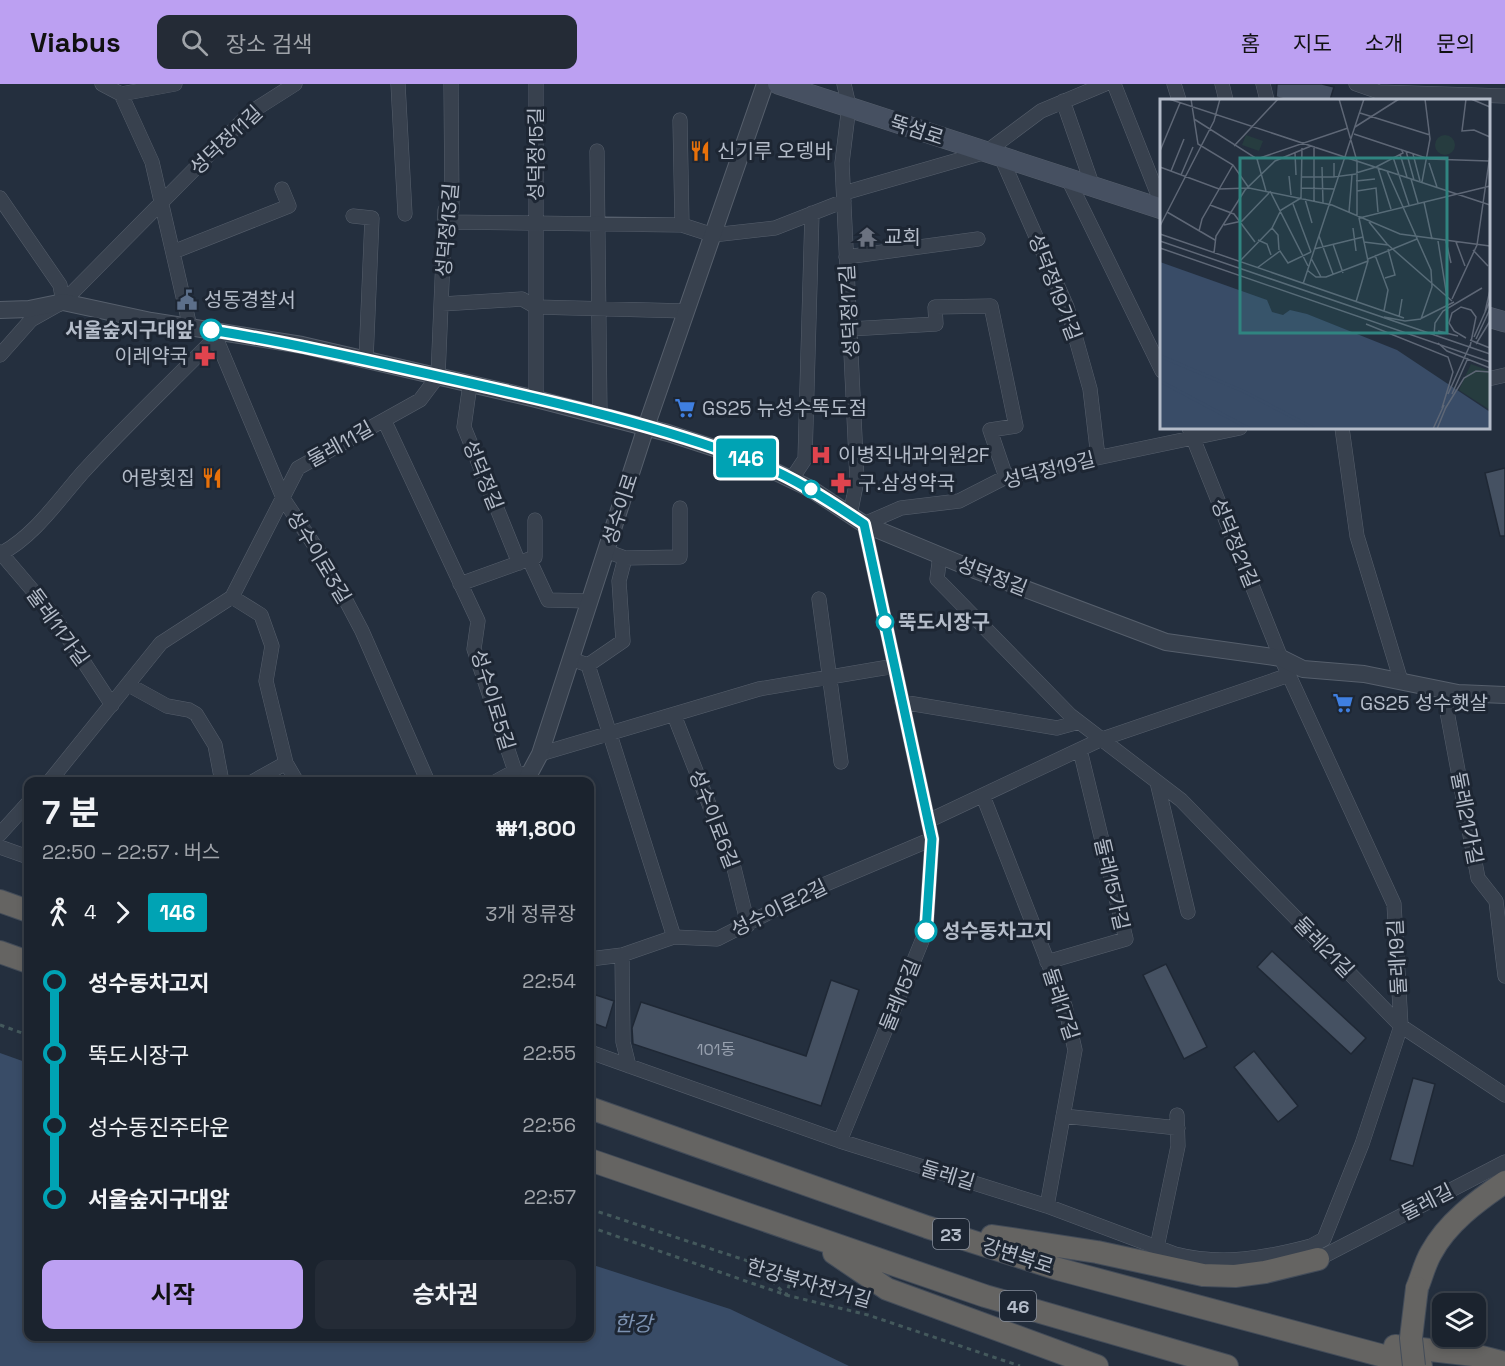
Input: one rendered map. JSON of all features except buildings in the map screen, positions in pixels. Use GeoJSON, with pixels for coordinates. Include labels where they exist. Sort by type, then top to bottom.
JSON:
{"type":"FeatureCollection","features":[{"type":"Feature","properties":{"kind":"highway"},"geometry":{"type":"LineString","coordinates":[[0,901],[24,910]]}},
{"type":"Feature","properties":{"kind":"highway"},"geometry":{"type":"LineString","coordinates":[[0,952],[24,961]]}},
{"type":"Feature","properties":{"kind":"highway","name":"강변북로"},"geometry":{"type":"LineString","coordinates":[[594,1109],[927,1227],[1070,1272],[1421,1366]]}},
{"type":"Feature","properties":{"kind":"highway"},"geometry":{"type":"LineString","coordinates":[[594,1161],[810,1237],[887,1289],[1097,1366]]}},
{"type":"Feature","properties":{"kind":"highway"},"geometry":{"type":"LineString","coordinates":[[1414,1366],[1411,1338],[1418,1288],[1430,1253],[1450,1227],[1476,1202],[1505,1182]]}},
{"type":"Feature","properties":{"kind":"highway"},"geometry":{"type":"LineString","coordinates":[[927,1227],[1097,1252],[1203,1275],[1235,1276],[1265,1272],[1315,1252]]}},
{"type":"Feature","properties":{"kind":"highway","name":"46"},"geometry":{"type":"LineString","coordinates":[[810,1237],[1005,1302],[1227,1366]]}},
{"type":"Feature","properties":{"kind":"highway","name":"23"},"geometry":{"type":"LineString","coordinates":[[1319,1338],[1474,1355],[1505,1363]]}},
{"type":"Feature","properties":{"kind":"main road","name":"뚝섬로"},"geometry":{"type":"LineString","coordinates":[[778,84],[1160,207]]}},
{"type":"Feature","properties":{"kind":"main road"},"geometry":{"type":"LineString","coordinates":[[1490,318],[1505,322]]}},
{"type":"Feature","properties":{"kind":"street"},"geometry":{"type":"LineString","coordinates":[[102,84],[121,94],[152,162],[190,327]]}},
{"type":"Feature","properties":{"kind":"street"},"geometry":{"type":"LineString","coordinates":[[121,94],[174,84]]}},
{"type":"Feature","properties":{"kind":"street","name":"성덕정11길"},"geometry":{"type":"LineString","coordinates":[[0,355],[31,320],[63,302],[251,112],[295,84]]}},
{"type":"Feature","properties":{"kind":"street"},"geometry":{"type":"LineString","coordinates":[[398,84],[405,214]]}},
{"type":"Feature","properties":{"kind":"street","name":"성덕정13길"},"geometry":{"type":"LineString","coordinates":[[438,376],[445,210],[452,209],[451,84]]}},
{"type":"Feature","properties":{"kind":"street","name":"성덕정15길"},"geometry":{"type":"LineString","coordinates":[[536,84],[536,399]]}},
{"type":"Feature","properties":{"kind":"street","name":"성수이로"},"geometry":{"type":"LineString","coordinates":[[522,776],[540,754],[646,427],[765,84]]}},
{"type":"Feature","properties":{"kind":"street"},"geometry":{"type":"LineString","coordinates":[[844,84],[849,106]]}},
{"type":"Feature","properties":{"kind":"street"},"geometry":{"type":"LineString","coordinates":[[680,120],[682,225],[713,235],[775,228],[844,197],[994,155],[1041,111],[1105,84]]}},
{"type":"Feature","properties":{"kind":"street"},"geometry":{"type":"LineString","coordinates":[[1114,84],[1160,204]]}},
{"type":"Feature","properties":{"kind":"street"},"geometry":{"type":"LineString","coordinates":[[1174,84],[1179,99]]}},
{"type":"Feature","properties":{"kind":"street"},"geometry":{"type":"LineString","coordinates":[[1222,84],[1226,99]]}},
{"type":"Feature","properties":{"kind":"street"},"geometry":{"type":"LineString","coordinates":[[1263,84],[1267,99]]}},
{"type":"Feature","properties":{"kind":"street"},"geometry":{"type":"LineString","coordinates":[[1356,84],[1378,92],[1505,96]]}},
{"type":"Feature","properties":{"kind":"street"},"geometry":{"type":"LineString","coordinates":[[1064,101],[1094,187]]}},
{"type":"Feature","properties":{"kind":"street","name":"성덕정17길"},"geometry":{"type":"LineString","coordinates":[[849,106],[842,163],[857,520]]}},
{"type":"Feature","properties":{"kind":"street"},"geometry":{"type":"LineString","coordinates":[[597,151],[600,415]]}},
{"type":"Feature","properties":{"kind":"street","name":"성덕정19가길"},"geometry":{"type":"LineString","coordinates":[[994,155],[1067,307],[1090,389],[1098,457]]}},
{"type":"Feature","properties":{"kind":"street"},"geometry":{"type":"LineString","coordinates":[[1068,179],[1160,369]]}},
{"type":"Feature","properties":{"kind":"street"},"geometry":{"type":"LineString","coordinates":[[173,252],[288,206],[282,189]]}},
{"type":"Feature","properties":{"kind":"street"},"geometry":{"type":"LineString","coordinates":[[0,198],[54,275],[60,285],[63,302]]}},
{"type":"Feature","properties":{"kind":"street"},"geometry":{"type":"LineString","coordinates":[[791,480],[805,459],[812,213]]}},
{"type":"Feature","properties":{"kind":"street"},"geometry":{"type":"LineString","coordinates":[[353,216],[372,218],[366,360]]}},
{"type":"Feature","properties":{"kind":"street","name":"성덕정15길"},"geometry":{"type":"LineString","coordinates":[[445,222],[682,225]]}},
{"type":"Feature","properties":{"kind":"street"},"geometry":{"type":"LineString","coordinates":[[846,257],[978,239]]}},
{"type":"Feature","properties":{"kind":"street"},"geometry":{"type":"LineString","coordinates":[[442,304],[522,299],[536,307],[686,311]]}},
{"type":"Feature","properties":{"kind":"street","name":"성덕정길"},"geometry":{"type":"LineString","coordinates":[[0,310],[29,309],[63,302],[215,334],[302,345],[600,415],[751,460],[791,480],[857,520],[940,555],[1166,642],[1281,658],[1302,669],[1364,674],[1443,690],[1504,697]]}},
{"type":"Feature","properties":{"kind":"street"},"geometry":{"type":"LineString","coordinates":[[850,329],[936,324],[935,307],[991,306],[1016,426],[990,430],[1006,477]]}},
{"type":"Feature","properties":{"kind":"street"},"geometry":{"type":"LineString","coordinates":[[1,553],[39,522],[86,469],[215,334]]}},
{"type":"Feature","properties":{"kind":"street","name":"성수이로3길"},"geometry":{"type":"LineString","coordinates":[[215,334],[284,500],[325,561],[362,631],[425,777]]}},
{"type":"Feature","properties":{"kind":"street"},"geometry":{"type":"LineString","coordinates":[[1490,379],[1505,375]]}},
{"type":"Feature","properties":{"kind":"street","name":"둘레11길"},"geometry":{"type":"LineString","coordinates":[[53,777],[161,643],[232,597],[284,500],[298,468],[420,400],[438,376]]}},
{"type":"Feature","properties":{"kind":"street","name":"성덕정길"},"geometry":{"type":"LineString","coordinates":[[470,384],[464,427],[524,561]]}},
{"type":"Feature","properties":{"kind":"street","name":"성수이로5길"},"geometry":{"type":"LineString","coordinates":[[384,420],[478,621],[474,649],[522,776]]}},
{"type":"Feature","properties":{"kind":"street","name":"성덕정19길"},"geometry":{"type":"LineString","coordinates":[[857,520],[901,508],[959,501],[1006,477],[1098,457],[1191,432],[1223,429]]}},
{"type":"Feature","properties":{"kind":"street"},"geometry":{"type":"LineString","coordinates":[[1342,429],[1357,536],[1401,681]]}},
{"type":"Feature","properties":{"kind":"street","name":"성덕정21길"},"geometry":{"type":"LineString","coordinates":[[1191,432],[1281,658]]}},
{"type":"Feature","properties":{"kind":"street"},"geometry":{"type":"LineString","coordinates":[[606,551],[625,558],[680,557],[680,508]]}},
{"type":"Feature","properties":{"kind":"street"},"geometry":{"type":"LineString","coordinates":[[460,584],[535,557],[535,520]]}},
{"type":"Feature","properties":{"kind":"street","name":"둘레15길"},"geometry":{"type":"LineString","coordinates":[[840,1141],[926,931],[932,839],[895,666],[857,520]]}},
{"type":"Feature","properties":{"kind":"street","name":"둘레11가길"},"geometry":{"type":"LineString","coordinates":[[1,553],[51,612],[112,705]]}},
{"type":"Feature","properties":{"kind":"street","name":"둘레21길"},"geometry":{"type":"LineString","coordinates":[[940,555],[937,579],[1079,722],[1181,800],[1401,1026],[1505,1095]]}},
{"type":"Feature","properties":{"kind":"street"},"geometry":{"type":"LineString","coordinates":[[588,664],[622,641],[619,581],[625,558]]}},
{"type":"Feature","properties":{"kind":"street"},"geometry":{"type":"LineString","coordinates":[[524,561],[548,600],[590,601]]}},
{"type":"Feature","properties":{"kind":"street"},"geometry":{"type":"LineString","coordinates":[[232,597],[261,615],[272,646],[266,681],[285,763],[294,777]]}},
{"type":"Feature","properties":{"kind":"street"},"geometry":{"type":"LineString","coordinates":[[819,599],[841,762]]}},
{"type":"Feature","properties":{"kind":"street","name":"둘레19길"},"geometry":{"type":"LineString","coordinates":[[1281,658],[1394,904],[1401,1026],[1362,1144],[1324,1239],[1315,1252]]}},
{"type":"Feature","properties":{"kind":"street"},"geometry":{"type":"LineString","coordinates":[[571,659],[588,664]]}},
{"type":"Feature","properties":{"kind":"street"},"geometry":{"type":"LineString","coordinates":[[588,664],[674,937]]}},
{"type":"Feature","properties":{"kind":"street"},"geometry":{"type":"LineString","coordinates":[[540,754],[611,735],[759,689],[895,666]]}},
{"type":"Feature","properties":{"kind":"street"},"geometry":{"type":"LineString","coordinates":[[928,822],[1102,739],[1289,675]]}},
{"type":"Feature","properties":{"kind":"street"},"geometry":{"type":"LineString","coordinates":[[129,685],[167,706],[189,710],[196,714],[216,745],[221,777]]}},
{"type":"Feature","properties":{"kind":"street","name":"둘레21가길"},"geometry":{"type":"LineString","coordinates":[[1443,690],[1478,878],[1496,901],[1505,976]]}},
{"type":"Feature","properties":{"kind":"street"},"geometry":{"type":"LineString","coordinates":[[903,702],[1058,728],[1079,722]]}},
{"type":"Feature","properties":{"kind":"street","name":"성수이로6길"},"geometry":{"type":"LineString","coordinates":[[674,715],[734,868],[747,926]]}},
{"type":"Feature","properties":{"kind":"street","name":"둘레15가길"},"geometry":{"type":"LineString","coordinates":[[1047,962],[1126,939],[1080,750]]}},
{"type":"Feature","properties":{"kind":"street"},"geometry":{"type":"LineString","coordinates":[[261,777],[285,763]]}},
{"type":"Feature","properties":{"kind":"street"},"geometry":{"type":"LineString","coordinates":[[1157,782],[1188,912]]}},
{"type":"Feature","properties":{"kind":"street","name":"둘레17길"},"geometry":{"type":"LineString","coordinates":[[983,796],[1065,1006],[1075,1050],[1047,1206]]}},
{"type":"Feature","properties":{"kind":"street"},"geometry":{"type":"LineString","coordinates":[[0,834],[24,807]]}},
{"type":"Feature","properties":{"kind":"street","name":"성수이로2길"},"geometry":{"type":"LineString","coordinates":[[594,958],[622,955],[674,937],[717,939],[747,926],[821,886],[932,839]]}},
{"type":"Feature","properties":{"kind":"street"},"geometry":{"type":"LineString","coordinates":[[0,847],[24,856]]}},
{"type":"Feature","properties":{"kind":"street"},"geometry":{"type":"LineString","coordinates":[[622,955],[623,1042],[629,1066]]}},
{"type":"Feature","properties":{"kind":"street","name":"둘레길"},"geometry":{"type":"LineString","coordinates":[[594,1053],[840,1141],[1047,1206],[1195,1259],[1242,1260],[1315,1252],[1505,1162]]}},
{"type":"Feature","properties":{"kind":"street"},"geometry":{"type":"LineString","coordinates":[[1063,1116],[1177,1122],[1178,1146],[1157,1247]]}},
{"type":"Feature","properties":{"kind":"path"},"geometry":{"type":"LineString","coordinates":[[0,1025],[24,1034]]}},
{"type":"Feature","properties":{"kind":"path"},"geometry":{"type":"LineString","coordinates":[[594,1210],[754,1263],[786,1296],[791,1279]]}},
{"type":"Feature","properties":{"kind":"path","name":"한강북자전거길"},"geometry":{"type":"LineString","coordinates":[[594,1228],[786,1296],[868,1315],[1020,1366]]}},
{"type":"Feature","properties":{"kind":"water","name":"한강"},"geometry":{"type":"Polygon","coordinates":[[[0,1053],[24,1062],[24,1341],[594,1341],[594,1265],[730,1309],[849,1366],[0,1366],[0,1053]]]}},
{"type":"Feature","properties":{"kind":"bus line","name":"146"},"geometry":{"type":"LineString","coordinates":[[211,330],[302,345],[536,399],[668,433],[751,460],[811,489],[864,524],[932,839],[926,931]]}},
{"type":"Feature","properties":{"kind":"place","name":"신기루 오뎅바"},"geometry":{"type":"Point","coordinates":[700,151]}},
{"type":"Feature","properties":{"kind":"place","name":"교회"},"geometry":{"type":"Point","coordinates":[867,237]}},
{"type":"Feature","properties":{"kind":"place","name":"성동경찰서"},"geometry":{"type":"Point","coordinates":[187,300]}},
{"type":"Feature","properties":{"kind":"place","name":"서울숲지구대앞"},"geometry":{"type":"Point","coordinates":[211,330]}},
{"type":"Feature","properties":{"kind":"place","name":"이레약국"},"geometry":{"type":"Point","coordinates":[205,356]}},
{"type":"Feature","properties":{"kind":"place","name":"GS25 뉴성수뚝도점"},"geometry":{"type":"Point","coordinates":[685,408]}},
{"type":"Feature","properties":{"kind":"place","name":"이병직내과의원2F"},"geometry":{"type":"Point","coordinates":[821,455]}},
{"type":"Feature","properties":{"kind":"place","name":"어랑횟집"},"geometry":{"type":"Point","coordinates":[212,478]}},
{"type":"Feature","properties":{"kind":"place","name":"구.삼성약국"},"geometry":{"type":"Point","coordinates":[841,483]}},
{"type":"Feature","properties":{"kind":"place","name":"뚝도시장구"},"geometry":{"type":"Point","coordinates":[885,622]}},
{"type":"Feature","properties":{"kind":"place","name":"GS25 성수햇살"},"geometry":{"type":"Point","coordinates":[1343,703]}},
{"type":"Feature","properties":{"kind":"place","name":"성수동차고지"},"geometry":{"type":"Point","coordinates":[926,931]}}]}
